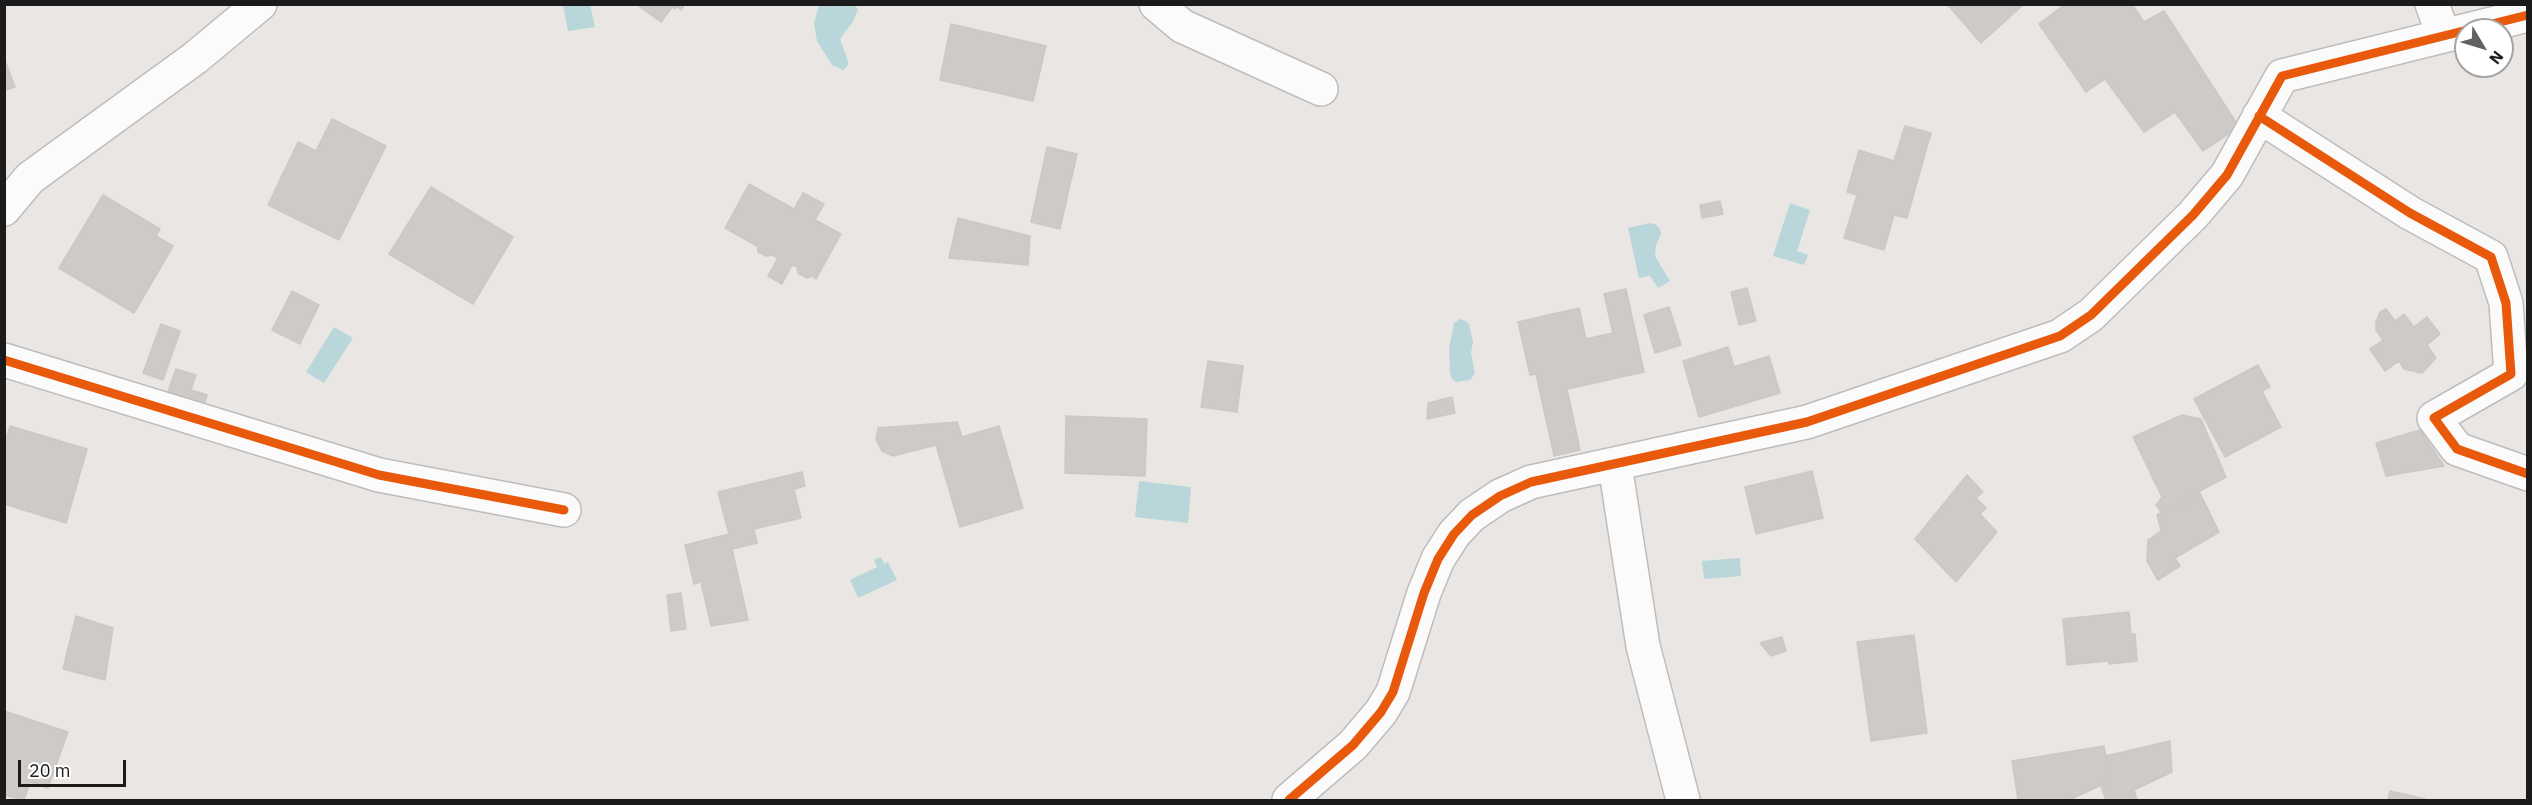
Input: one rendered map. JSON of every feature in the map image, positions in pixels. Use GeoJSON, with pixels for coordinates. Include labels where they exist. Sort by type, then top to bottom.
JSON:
{"type":"FeatureCollection","features":[{"type":"Feature","properties":{"kind":"street"},"geometry":{"type":"LineString","coordinates":[[4,209],[30,178],[195,58],[260,4]]}},
{"type":"Feature","properties":{"kind":"street"},"geometry":{"type":"LineString","coordinates":[[1156,4],[1182,26],[1321,89]]}},
{"type":"Feature","properties":{"kind":"street"},"geometry":{"type":"LineString","coordinates":[[1289,801],[1353,745],[1381,712],[1393,692],[1424,593],[1438,559],[1454,534],[1472,515],[1500,496],[1531,482],[1807,422],[2060,336],[2091,315],[2193,214],[2227,175],[2282,76],[2438,19],[2528,15]]}},
{"type":"Feature","properties":{"kind":"street"},"geometry":{"type":"LineString","coordinates":[[2259,116],[2409,213],[2491,257],[2506,303],[2511,374],[2434,418],[2457,449],[2528,474]]}},
{"type":"Feature","properties":{"kind":"street"},"geometry":{"type":"LineString","coordinates":[[4,360],[379,475],[564,510]]}},
{"type":"Feature","properties":{"kind":"street"},"geometry":{"type":"LineString","coordinates":[[1615,465],[1642,646],[1683,801]]}},
{"type":"Feature","properties":{"kind":"water"},"geometry":{"type":"Polygon","coordinates":[[[563,5],[590,5],[595,27],[568,31],[563,5]]]}},
{"type":"Feature","properties":{"kind":"water"},"geometry":{"type":"Polygon","coordinates":[[[819,5],[855,5],[858,10],[840,39],[848,61],[848,65],[843,70],[832,65],[817,41],[814,23],[819,5]]]}},
{"type":"Feature","properties":{"kind":"water"},"geometry":{"type":"Polygon","coordinates":[[[1790,203],[1810,210],[1797,251],[1808,255],[1804,265],[1773,256],[1790,203]]]}},
{"type":"Feature","properties":{"kind":"water"},"geometry":{"type":"Polygon","coordinates":[[[1650,223],[1660,229],[1661,234],[1656,245],[1655,256],[1670,281],[1658,288],[1650,276],[1639,278],[1628,228],[1650,223]]]}},
{"type":"Feature","properties":{"kind":"water"},"geometry":{"type":"Polygon","coordinates":[[[1460,319],[1469,324],[1475,373],[1470,380],[1456,382],[1450,373],[1449,348],[1454,323],[1460,319]]]}},
{"type":"Feature","properties":{"kind":"water"},"geometry":{"type":"Polygon","coordinates":[[[334,327],[353,338],[324,383],[306,372],[334,327]]]}},
{"type":"Feature","properties":{"kind":"water"},"geometry":{"type":"Polygon","coordinates":[[[1139,481],[1191,487],[1188,523],[1135,517],[1139,481]]]}},
{"type":"Feature","properties":{"kind":"water"},"geometry":{"type":"Polygon","coordinates":[[[881,557],[884,564],[888,562],[897,580],[858,598],[850,580],[877,567],[874,560],[881,557]]]}},
{"type":"Feature","properties":{"kind":"water"},"geometry":{"type":"Polygon","coordinates":[[[1740,558],[1741,576],[1704,579],[1702,561],[1740,558]]]}},
{"type":"Feature","properties":{"kind":"building"},"geometry":{"type":"Polygon","coordinates":[[[636,4],[685,4],[681,10],[677,6],[675,9],[672,7],[661,22],[636,4]]]}},
{"type":"Feature","properties":{"kind":"building"},"geometry":{"type":"Polygon","coordinates":[[[1947,4],[2024,4],[1981,43],[1947,4]]]}},
{"type":"Feature","properties":{"kind":"building"},"geometry":{"type":"Polygon","coordinates":[[[2065,4],[2132,4],[2144,22],[2164,11],[2239,127],[2203,151],[2175,112],[2144,132],[2105,79],[2086,92],[2039,24],[2065,4]]]}},
{"type":"Feature","properties":{"kind":"building"},"geometry":{"type":"Polygon","coordinates":[[[951,24],[1046,46],[1033,101],[940,80],[951,24]]]}},
{"type":"Feature","properties":{"kind":"building"},"geometry":{"type":"Polygon","coordinates":[[[4,58],[15,87],[4,91],[4,58]]]}},
{"type":"Feature","properties":{"kind":"building"},"geometry":{"type":"Polygon","coordinates":[[[332,119],[386,146],[339,240],[268,205],[298,142],[316,151],[332,119]]]}},
{"type":"Feature","properties":{"kind":"building"},"geometry":{"type":"Polygon","coordinates":[[[1905,126],[1931,133],[1907,218],[1894,215],[1884,250],[1844,238],[1857,195],[1847,192],[1859,150],[1894,161],[1905,126]]]}},
{"type":"Feature","properties":{"kind":"building"},"geometry":{"type":"Polygon","coordinates":[[[1047,147],[1077,154],[1060,229],[1031,222],[1047,147]]]}},
{"type":"Feature","properties":{"kind":"building"},"geometry":{"type":"Polygon","coordinates":[[[749,184],[794,209],[803,193],[824,204],[815,220],[841,234],[816,279],[812,276],[807,278],[798,273],[797,267],[792,265],[782,284],[768,276],[778,258],[758,252],[757,246],[725,228],[749,184]]]}},
{"type":"Feature","properties":{"kind":"building"},"geometry":{"type":"Polygon","coordinates":[[[431,187],[513,237],[473,304],[389,254],[431,187]]]}},
{"type":"Feature","properties":{"kind":"building"},"geometry":{"type":"Polygon","coordinates":[[[103,195],[160,229],[156,236],[173,246],[134,313],[59,268],[103,195]]]}},
{"type":"Feature","properties":{"kind":"building"},"geometry":{"type":"Polygon","coordinates":[[[1720,201],[1723,214],[1702,218],[1700,205],[1720,201]]]}},
{"type":"Feature","properties":{"kind":"building"},"geometry":{"type":"Polygon","coordinates":[[[958,218],[1030,236],[1028,265],[949,258],[958,218]]]}},
{"type":"Feature","properties":{"kind":"building"},"geometry":{"type":"Polygon","coordinates":[[[1747,288],[1756,321],[1739,325],[1731,292],[1747,288]]]}},
{"type":"Feature","properties":{"kind":"building"},"geometry":{"type":"Polygon","coordinates":[[[1626,289],[1644,372],[1567,389],[1580,450],[1554,456],[1536,374],[1530,375],[1518,322],[1579,308],[1586,339],[1613,333],[1604,294],[1626,289]]]}},
{"type":"Feature","properties":{"kind":"building"},"geometry":{"type":"Polygon","coordinates":[[[292,291],[319,305],[300,344],[272,330],[292,291]]]}},
{"type":"Feature","properties":{"kind":"building"},"geometry":{"type":"Polygon","coordinates":[[[1669,307],[1681,345],[1655,353],[1644,315],[1669,307]]]}},
{"type":"Feature","properties":{"kind":"building"},"geometry":{"type":"Polygon","coordinates":[[[2386,309],[2395,321],[2404,314],[2414,327],[2427,317],[2440,334],[2427,345],[2436,358],[2422,373],[2404,369],[2399,361],[2385,371],[2370,349],[2383,340],[2376,330],[2376,322],[2380,312],[2386,309]]]}},
{"type":"Feature","properties":{"kind":"building"},"geometry":{"type":"Polygon","coordinates":[[[161,324],[180,331],[163,380],[143,373],[161,324]]]}},
{"type":"Feature","properties":{"kind":"building"},"geometry":{"type":"Polygon","coordinates":[[[1728,347],[1734,367],[1769,356],[1780,393],[1699,417],[1683,361],[1728,347]]]}},
{"type":"Feature","properties":{"kind":"building"},"geometry":{"type":"Polygon","coordinates":[[[1208,361],[1243,366],[1237,412],[1201,407],[1208,361]]]}},
{"type":"Feature","properties":{"kind":"building"},"geometry":{"type":"Polygon","coordinates":[[[2258,365],[2270,387],[2262,391],[2281,427],[2225,457],[2194,399],[2258,365]]]}},
{"type":"Feature","properties":{"kind":"building"},"geometry":{"type":"Polygon","coordinates":[[[176,369],[196,375],[191,390],[207,395],[203,408],[167,394],[176,369]]]}},
{"type":"Feature","properties":{"kind":"building"},"geometry":{"type":"Polygon","coordinates":[[[1452,397],[1455,413],[1427,419],[1428,403],[1452,397]]]}},
{"type":"Feature","properties":{"kind":"building"},"geometry":{"type":"Polygon","coordinates":[[[2182,415],[2201,419],[2226,477],[2187,498],[2189,501],[2173,510],[2172,507],[2161,512],[2156,505],[2162,497],[2133,437],[2182,415]]]}},
{"type":"Feature","properties":{"kind":"building"},"geometry":{"type":"Polygon","coordinates":[[[1066,416],[1147,419],[1145,476],[1065,473],[1066,416]]]}},
{"type":"Feature","properties":{"kind":"building"},"geometry":{"type":"Polygon","coordinates":[[[957,422],[962,437],[999,426],[1023,508],[960,527],[936,445],[893,456],[882,451],[876,440],[878,428],[957,422]]]}},
{"type":"Feature","properties":{"kind":"building"},"geometry":{"type":"Polygon","coordinates":[[[10,426],[87,449],[66,523],[4,504],[4,444],[10,426]]]}},
{"type":"Feature","properties":{"kind":"building"},"geometry":{"type":"Polygon","coordinates":[[[2420,430],[2444,466],[2386,476],[2376,443],[2420,430]]]}},
{"type":"Feature","properties":{"kind":"building"},"geometry":{"type":"Polygon","coordinates":[[[1812,471],[1823,518],[1756,534],[1745,487],[1812,471]]]}},
{"type":"Feature","properties":{"kind":"building"},"geometry":{"type":"Polygon","coordinates":[[[802,472],[805,486],[794,489],[801,518],[754,529],[757,543],[732,549],[748,620],[711,626],[701,582],[694,584],[685,545],[729,534],[718,492],[802,472]]]}},
{"type":"Feature","properties":{"kind":"building"},"geometry":{"type":"Polygon","coordinates":[[[1967,475],[1983,492],[1976,498],[1986,508],[1980,514],[1997,532],[1956,582],[1915,539],[1967,475]]]}},
{"type":"Feature","properties":{"kind":"building"},"geometry":{"type":"Polygon","coordinates":[[[2199,491],[2219,532],[2175,558],[2180,566],[2158,580],[2147,561],[2148,540],[2161,531],[2157,515],[2172,507],[2173,510],[2199,491]]]}},
{"type":"Feature","properties":{"kind":"building"},"geometry":{"type":"Polygon","coordinates":[[[681,593],[686,629],[671,631],[667,595],[681,593]]]}},
{"type":"Feature","properties":{"kind":"building"},"geometry":{"type":"Polygon","coordinates":[[[2129,612],[2131,634],[2135,634],[2137,661],[2067,665],[2063,619],[2129,612]]]}},
{"type":"Feature","properties":{"kind":"building"},"geometry":{"type":"Polygon","coordinates":[[[76,616],[113,628],[105,680],[63,669],[76,616]]]}},
{"type":"Feature","properties":{"kind":"building"},"geometry":{"type":"Polygon","coordinates":[[[1914,635],[1927,733],[1871,741],[1857,642],[1914,635]]]}},
{"type":"Feature","properties":{"kind":"building"},"geometry":{"type":"Polygon","coordinates":[[[1782,637],[1786,651],[1771,656],[1760,643],[1782,637]]]}},
{"type":"Feature","properties":{"kind":"building"},"geometry":{"type":"Polygon","coordinates":[[[4,711],[68,732],[48,788],[30,782],[24,800],[4,795],[4,711]]]}},
{"type":"Feature","properties":{"kind":"building"},"geometry":{"type":"Polygon","coordinates":[[[2170,741],[2172,772],[2134,790],[2137,800],[2106,800],[2101,786],[2110,781],[2106,756],[2170,741]]]}},
{"type":"Feature","properties":{"kind":"building"},"geometry":{"type":"Polygon","coordinates":[[[2104,746],[2110,781],[2069,800],[2018,800],[2012,761],[2104,746]]]}},
{"type":"Feature","properties":{"kind":"building"},"geometry":{"type":"Polygon","coordinates":[[[2390,791],[2425,799],[2388,800],[2390,791]]]}},
{"type":"Feature","properties":{"kind":"cycle path"},"geometry":{"type":"LineString","coordinates":[[1289,800],[1353,745],[1381,712],[1393,692],[1424,593],[1438,559],[1454,534],[1472,515],[1500,496],[1531,482],[1807,422],[2060,336],[2091,315],[2193,215],[2227,175],[2282,76],[2528,15]]}},
{"type":"Feature","properties":{"kind":"cycle path"},"geometry":{"type":"LineString","coordinates":[[2259,116],[2410,213],[2491,257],[2506,303],[2511,374],[2434,418],[2457,449],[2528,474]]}},
{"type":"Feature","properties":{"kind":"cycle path"},"geometry":{"type":"LineString","coordinates":[[4,360],[379,475],[564,510]]}}]}
